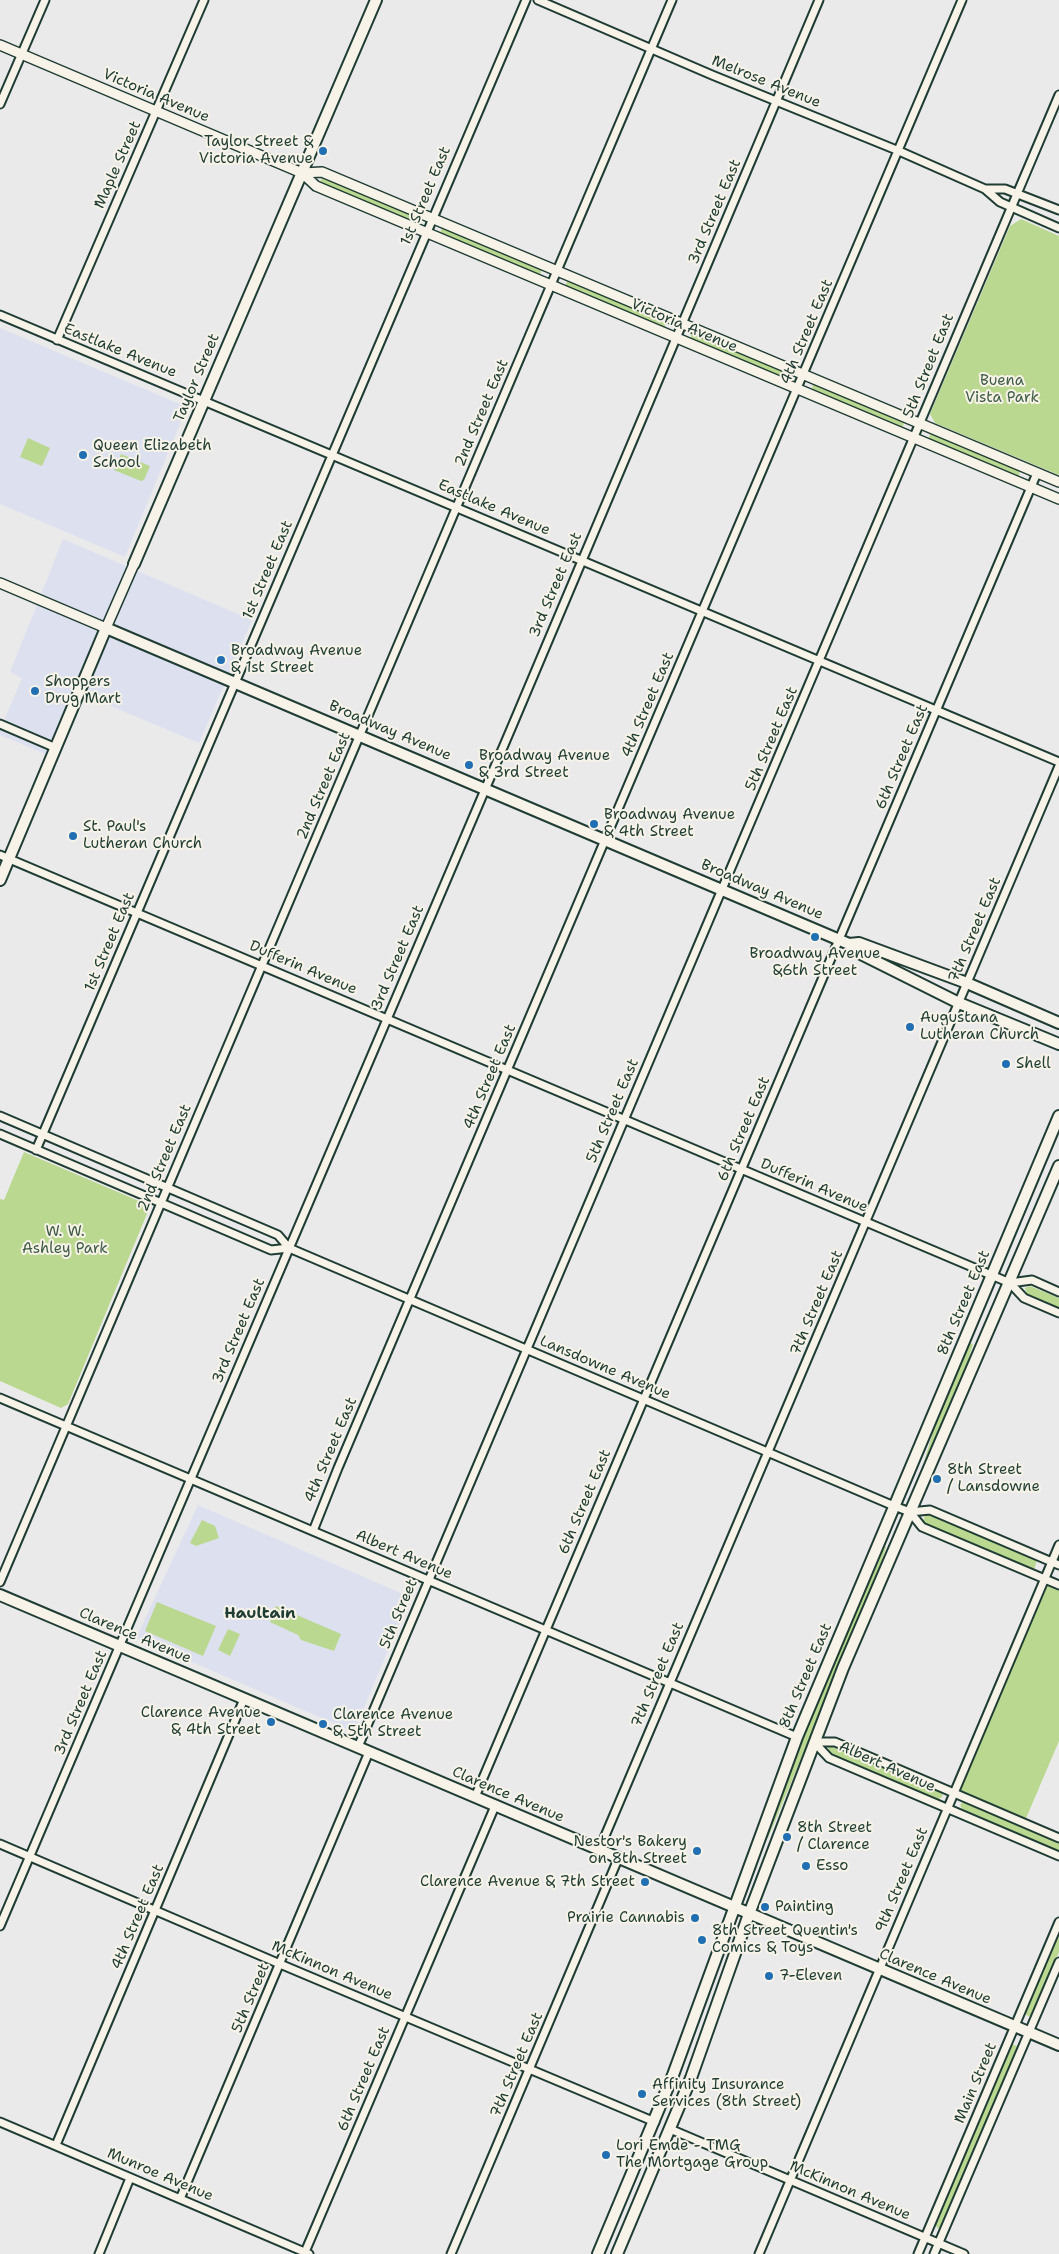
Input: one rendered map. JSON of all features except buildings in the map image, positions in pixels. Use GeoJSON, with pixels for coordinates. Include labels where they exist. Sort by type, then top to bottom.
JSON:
{"type":"FeatureCollection","features":[{"type":"Feature","properties":{"kind":"main road","name":"Taylor Street"},"geometry":{"type":"LineString","coordinates":[[134,564],[376,0]]}},
{"type":"Feature","properties":{"kind":"main road","name":"Taylor Street"},"geometry":{"type":"LineString","coordinates":[[0,880],[4,856],[56,748],[106,628]]}},
{"type":"Feature","properties":{"kind":"main road","name":"Broadway Avenue"},"geometry":{"type":"LineString","coordinates":[[106,628],[839,939],[849,944],[855,951],[959,1003],[1059,1044]]}},
{"type":"Feature","properties":{"kind":"main road","name":"Broadway Avenue"},"geometry":{"type":"LineString","coordinates":[[849,944],[859,943],[967,984],[1059,1023]]}},
{"type":"Feature","properties":{"kind":"main road","name":"8th Street East"},"geometry":{"type":"LineString","coordinates":[[598,2254],[654,2122],[691,2028],[733,1907],[797,1737],[1059,1116]]}},
{"type":"Feature","properties":{"kind":"main road","name":"8th Street East"},"geometry":{"type":"LineString","coordinates":[[618,2254],[708,2032],[749,1914],[843,1668],[1059,1166]]}},
{"type":"Feature","properties":{"kind":"main road","name":"Clarence Avenue"},"geometry":{"type":"LineString","coordinates":[[0,1595],[1059,2045]]}},
{"type":"Feature","properties":{"kind":"street"},"geometry":{"type":"LineString","coordinates":[[0,104],[45,0]]}},
{"type":"Feature","properties":{"kind":"street","name":"Maple Street"},"geometry":{"type":"LineString","coordinates":[[57,340],[204,0]]}},
{"type":"Feature","properties":{"kind":"street","name":"1st Street East"},"geometry":{"type":"LineString","coordinates":[[36,1150],[431,218],[526,0]]}},
{"type":"Feature","properties":{"kind":"street","name":"Melrose Avenue"},"geometry":{"type":"LineString","coordinates":[[538,0],[899,151],[985,189],[1000,202],[1059,228]]}},
{"type":"Feature","properties":{"kind":"street","name":"2nd Street East"},"geometry":{"type":"LineString","coordinates":[[0,1582],[672,0]]}},
{"type":"Feature","properties":{"kind":"street","name":"3rd Street East"},"geometry":{"type":"LineString","coordinates":[[0,1926],[192,1479],[819,0]]}},
{"type":"Feature","properties":{"kind":"street","name":"4th Street East"},"geometry":{"type":"LineString","coordinates":[[313,1530],[962,0]]}},
{"type":"Feature","properties":{"kind":"street","name":"Victoria Avenue"},"geometry":{"type":"LineString","coordinates":[[0,44],[302,173],[316,186],[425,233],[1059,499]]}},
{"type":"Feature","properties":{"kind":"street","name":"5th Street East"},"geometry":{"type":"LineString","coordinates":[[454,1519],[820,662],[1010,207],[1059,95]]}},
{"type":"Feature","properties":{"kind":"street","name":"Victoria Avenue"},"geometry":{"type":"LineString","coordinates":[[302,173],[322,172],[1059,482]]}},
{"type":"Feature","properties":{"kind":"street","name":"Melrose Avenue"},"geometry":{"type":"LineString","coordinates":[[985,189],[1006,189],[1059,210]]}},
{"type":"Feature","properties":{"kind":"street","name":"Eastlake Avenue"},"geometry":{"type":"LineString","coordinates":[[0,315],[937,710],[1059,764]]}},
{"type":"Feature","properties":{"kind":"street","name":"6th Street East"},"geometry":{"type":"LineString","coordinates":[[475,1797],[937,710],[1036,472]]}},
{"type":"Feature","properties":{"kind":"street","name":"Taylor Street"},"geometry":{"type":"LineString","coordinates":[[106,628],[134,564]]}},
{"type":"Feature","properties":{"kind":"street","name":"Broadway Avenue"},"geometry":{"type":"LineString","coordinates":[[0,584],[106,628]]}},
{"type":"Feature","properties":{"kind":"street"},"geometry":{"type":"LineString","coordinates":[[0,724],[56,748]]}},
{"type":"Feature","properties":{"kind":"street","name":"7th Street East"},"geometry":{"type":"LineString","coordinates":[[599,1850],[1059,764]]}},
{"type":"Feature","properties":{"kind":"street","name":"Dufferin Avenue"},"geometry":{"type":"LineString","coordinates":[[4,856],[992,1275],[1010,1283],[1024,1298],[1059,1313]]}},
{"type":"Feature","properties":{"kind":"street","name":"Lansdowne Avenue"},"geometry":{"type":"LineString","coordinates":[[0,1116],[278,1234],[289,1248],[894,1506],[910,1512],[930,1510],[1059,1565]]}},
{"type":"Feature","properties":{"kind":"street","name":"Lansdowne Avenue"},"geometry":{"type":"LineString","coordinates":[[0,1134],[271,1250],[289,1248]]}},
{"type":"Feature","properties":{"kind":"street","name":"Dufferin Avenue"},"geometry":{"type":"LineString","coordinates":[[1010,1283],[1032,1280],[1059,1292]]}},
{"type":"Feature","properties":{"kind":"street","name":"Albert Avenue"},"geometry":{"type":"LineString","coordinates":[[0,1398],[797,1737]]}},
{"type":"Feature","properties":{"kind":"street","name":"Lansdowne Avenue"},"geometry":{"type":"LineString","coordinates":[[910,1512],[922,1527],[1059,1586]]}},
{"type":"Feature","properties":{"kind":"street","name":"5th Street"},"geometry":{"type":"LineString","coordinates":[[358,1747],[454,1519]]}},
{"type":"Feature","properties":{"kind":"street","name":"9th Street East"},"geometry":{"type":"LineString","coordinates":[[759,2254],[1059,1545]]}},
{"type":"Feature","properties":{"kind":"street","name":"4th Street East"},"geometry":{"type":"LineString","coordinates":[[56,2145],[244,1699]]}},
{"type":"Feature","properties":{"kind":"street","name":"Albert Avenue"},"geometry":{"type":"LineString","coordinates":[[814,1742],[835,1742],[1059,1838]]}},
{"type":"Feature","properties":{"kind":"street","name":"Albert Avenue"},"geometry":{"type":"LineString","coordinates":[[814,1742],[829,1758],[1059,1856]]}},
{"type":"Feature","properties":{"kind":"street","name":"5th Street"},"geometry":{"type":"LineString","coordinates":[[180,2198],[369,1752]]}},
{"type":"Feature","properties":{"kind":"street","name":"6th Street East"},"geometry":{"type":"LineString","coordinates":[[307,2253],[495,1806]]}},
{"type":"Feature","properties":{"kind":"street","name":"McKinnon Avenue"},"geometry":{"type":"LineString","coordinates":[[0,1844],[654,2122]]}},
{"type":"Feature","properties":{"kind":"street","name":"7th Street East"},"geometry":{"type":"LineString","coordinates":[[452,2254],[618,1859]]}},
{"type":"Feature","properties":{"kind":"street","name":"Main Street"},"geometry":{"type":"LineString","coordinates":[[918,2254],[1059,1922]]}},
{"type":"Feature","properties":{"kind":"street","name":"Main Street"},"geometry":{"type":"LineString","coordinates":[[934,2254],[1059,1962]]}},
{"type":"Feature","properties":{"kind":"street","name":"Munroe Avenue"},"geometry":{"type":"LineString","coordinates":[[0,2122],[307,2253]]}},
{"type":"Feature","properties":{"kind":"street","name":"McKinnon Avenue"},"geometry":{"type":"LineString","coordinates":[[670,2129],[964,2254]]}},
{"type":"Feature","properties":{"kind":"street"},"geometry":{"type":"LineString","coordinates":[[99,2254],[130,2178]]}},
{"type":"Feature","properties":{"kind":"shaded area","name":"Queen Elizabeth School"},"geometry":{"type":"Polygon","coordinates":[[[0,328],[187,407],[125,557],[0,504],[0,328]]]}},
{"type":"Feature","properties":{"kind":"shaded area"},"geometry":{"type":"Polygon","coordinates":[[[63,539],[252,620],[199,743],[84,695],[57,759],[0,735],[0,730],[22,678],[10,672],[63,539]]]}},
{"type":"Feature","properties":{"kind":"shaded area"},"geometry":{"type":"Polygon","coordinates":[[[198,1505],[410,1597],[354,1732],[136,1638],[198,1505]]]}},
{"type":"Feature","properties":{"kind":"green space"},"geometry":{"type":"Polygon","coordinates":[[[322,176],[417,216],[416,222],[320,183],[322,176]]]}},
{"type":"Feature","properties":{"kind":"green space","name":"Buena Vista Park"},"geometry":{"type":"Polygon","coordinates":[[[1021,219],[1059,236],[1059,475],[935,423],[930,414],[1010,226],[1021,219]]]}},
{"type":"Feature","properties":{"kind":"green space"},"geometry":{"type":"Polygon","coordinates":[[[442,227],[542,269],[540,275],[440,234],[442,227]]]}},
{"type":"Feature","properties":{"kind":"green space"},"geometry":{"type":"Polygon","coordinates":[[[568,280],[666,321],[665,327],[565,286],[568,280]]]}},
{"type":"Feature","properties":{"kind":"green space"},"geometry":{"type":"Polygon","coordinates":[[[691,333],[787,372],[786,378],[691,339],[691,333]]]}},
{"type":"Feature","properties":{"kind":"green space"},"geometry":{"type":"Polygon","coordinates":[[[813,384],[904,421],[903,427],[812,390],[813,384]]]}},
{"type":"Feature","properties":{"kind":"green space"},"geometry":{"type":"Polygon","coordinates":[[[931,433],[1020,470],[1019,476],[928,439],[931,433]]]}},
{"type":"Feature","properties":{"kind":"green space"},"geometry":{"type":"Polygon","coordinates":[[[28,438],[50,448],[42,466],[20,457],[28,438]]]}},
{"type":"Feature","properties":{"kind":"green space"},"geometry":{"type":"Polygon","coordinates":[[[121,454],[150,466],[144,480],[141,481],[114,470],[121,454]]]}},
{"type":"Feature","properties":{"kind":"green space","name":"W. W. Ashley Park"},"geometry":{"type":"Polygon","coordinates":[[[24,1152],[146,1204],[149,1209],[68,1404],[61,1408],[0,1381],[0,1199],[4,1200],[24,1152]]]}},
{"type":"Feature","properties":{"kind":"green space"},"geometry":{"type":"Polygon","coordinates":[[[1030,1286],[1059,1298],[1059,1309],[1027,1295],[1025,1288],[1030,1286]]]}},
{"type":"Feature","properties":{"kind":"green space"},"geometry":{"type":"Polygon","coordinates":[[[970,1343],[973,1344],[964,1374],[926,1463],[924,1462],[935,1425],[970,1343]]]}},
{"type":"Feature","properties":{"kind":"green space"},"geometry":{"type":"Polygon","coordinates":[[[926,1513],[1037,1560],[1034,1570],[922,1524],[926,1513]]]}},
{"type":"Feature","properties":{"kind":"green space"},"geometry":{"type":"Polygon","coordinates":[[[202,1520],[215,1526],[219,1538],[196,1546],[190,1543],[202,1520]]]}},
{"type":"Feature","properties":{"kind":"green space"},"geometry":{"type":"Polygon","coordinates":[[[884,1546],[886,1547],[878,1574],[768,1838],[766,1837],[790,1767],[884,1546]]]}},
{"type":"Feature","properties":{"kind":"green space"},"geometry":{"type":"Polygon","coordinates":[[[1044,1579],[1059,1585],[1059,1741],[1024,1823],[955,1793],[1044,1579]]]}},
{"type":"Feature","properties":{"kind":"green space"},"geometry":{"type":"Polygon","coordinates":[[[157,1602],[216,1626],[203,1656],[145,1631],[157,1602]]]}},
{"type":"Feature","properties":{"kind":"green space"},"geometry":{"type":"Polygon","coordinates":[[[276,1606],[341,1634],[334,1651],[301,1640],[298,1635],[270,1622],[276,1606]]]}},
{"type":"Feature","properties":{"kind":"green space"},"geometry":{"type":"Polygon","coordinates":[[[228,1629],[240,1634],[230,1656],[218,1650],[228,1629]]]}},
{"type":"Feature","properties":{"kind":"green space"},"geometry":{"type":"Polygon","coordinates":[[[830,1746],[941,1792],[943,1796],[938,1800],[829,1753],[828,1749],[830,1746]]]}},
{"type":"Feature","properties":{"kind":"green space"},"geometry":{"type":"Polygon","coordinates":[[[963,1802],[1059,1843],[1059,1851],[962,1809],[960,1805],[963,1802]]]}},
{"type":"Feature","properties":{"kind":"green space"},"geometry":{"type":"Polygon","coordinates":[[[1059,1931],[1059,1952],[1031,2017],[1021,2013],[1029,2003],[1059,1931]]]}},
{"type":"Feature","properties":{"kind":"green space"},"geometry":{"type":"Polygon","coordinates":[[[1011,2044],[1020,2047],[940,2230],[935,2225],[1011,2044]]]}},
{"type":"Feature","properties":{"kind":"place","name":"Taylor Street & Victoria Avenue"},"geometry":{"type":"Point","coordinates":[323,151]}},
{"type":"Feature","properties":{"kind":"place","name":"Queen Elizabeth School"},"geometry":{"type":"Point","coordinates":[83,455]}},
{"type":"Feature","properties":{"kind":"place","name":"Broadway Avenue & 1st Street"},"geometry":{"type":"Point","coordinates":[221,660]}},
{"type":"Feature","properties":{"kind":"place","name":"Shoppers Drug Mart"},"geometry":{"type":"Point","coordinates":[35,691]}},
{"type":"Feature","properties":{"kind":"place","name":"Broadway Avenue & 3rd Street"},"geometry":{"type":"Point","coordinates":[469,765]}},
{"type":"Feature","properties":{"kind":"place","name":"Broadway Avenue & 4th Street"},"geometry":{"type":"Point","coordinates":[594,824]}},
{"type":"Feature","properties":{"kind":"place","name":"St. Paul's Lutheran Church"},"geometry":{"type":"Point","coordinates":[73,836]}},
{"type":"Feature","properties":{"kind":"place","name":"Broadway Avenue &6th Street"},"geometry":{"type":"Point","coordinates":[815,937]}},
{"type":"Feature","properties":{"kind":"place","name":"Augustana Lutheran Church"},"geometry":{"type":"Point","coordinates":[910,1027]}},
{"type":"Feature","properties":{"kind":"place","name":"Shell"},"geometry":{"type":"Point","coordinates":[1006,1064]}},
{"type":"Feature","properties":{"kind":"place","name":"8th Street / Lansdowne"},"geometry":{"type":"Point","coordinates":[937,1479]}},
{"type":"Feature","properties":{"kind":"place","name":"Clarence Avenue & 4th Street"},"geometry":{"type":"Point","coordinates":[271,1722]}},
{"type":"Feature","properties":{"kind":"place","name":"Clarence Avenue & 5th Street"},"geometry":{"type":"Point","coordinates":[323,1724]}},
{"type":"Feature","properties":{"kind":"place","name":"8th Street / Clarence"},"geometry":{"type":"Point","coordinates":[787,1837]}},
{"type":"Feature","properties":{"kind":"place","name":"Nestor's Bakery on 8th Street"},"geometry":{"type":"Point","coordinates":[697,1851]}},
{"type":"Feature","properties":{"kind":"place","name":"Esso"},"geometry":{"type":"Point","coordinates":[806,1866]}},
{"type":"Feature","properties":{"kind":"place","name":"Clarence Avenue & 7th Street"},"geometry":{"type":"Point","coordinates":[645,1882]}},
{"type":"Feature","properties":{"kind":"place","name":"Painting"},"geometry":{"type":"Point","coordinates":[765,1907]}},
{"type":"Feature","properties":{"kind":"place","name":"Prairie Cannabis"},"geometry":{"type":"Point","coordinates":[695,1918]}},
{"type":"Feature","properties":{"kind":"place","name":"8th Street Quentin's Comics & Toys"},"geometry":{"type":"Point","coordinates":[702,1940]}},
{"type":"Feature","properties":{"kind":"place","name":"7-Eleven"},"geometry":{"type":"Point","coordinates":[769,1976]}},
{"type":"Feature","properties":{"kind":"place","name":"Affinity Insurance Services (8th Street)"},"geometry":{"type":"Point","coordinates":[642,2094]}},
{"type":"Feature","properties":{"kind":"place","name":"Lori Emde - TMG The Mortgage Group"},"geometry":{"type":"Point","coordinates":[606,2155]}},
{"type":"Feature","properties":{"kind":"district","name":"Haultain"},"geometry":{"type":"Point","coordinates":[260,1614]}}]}
